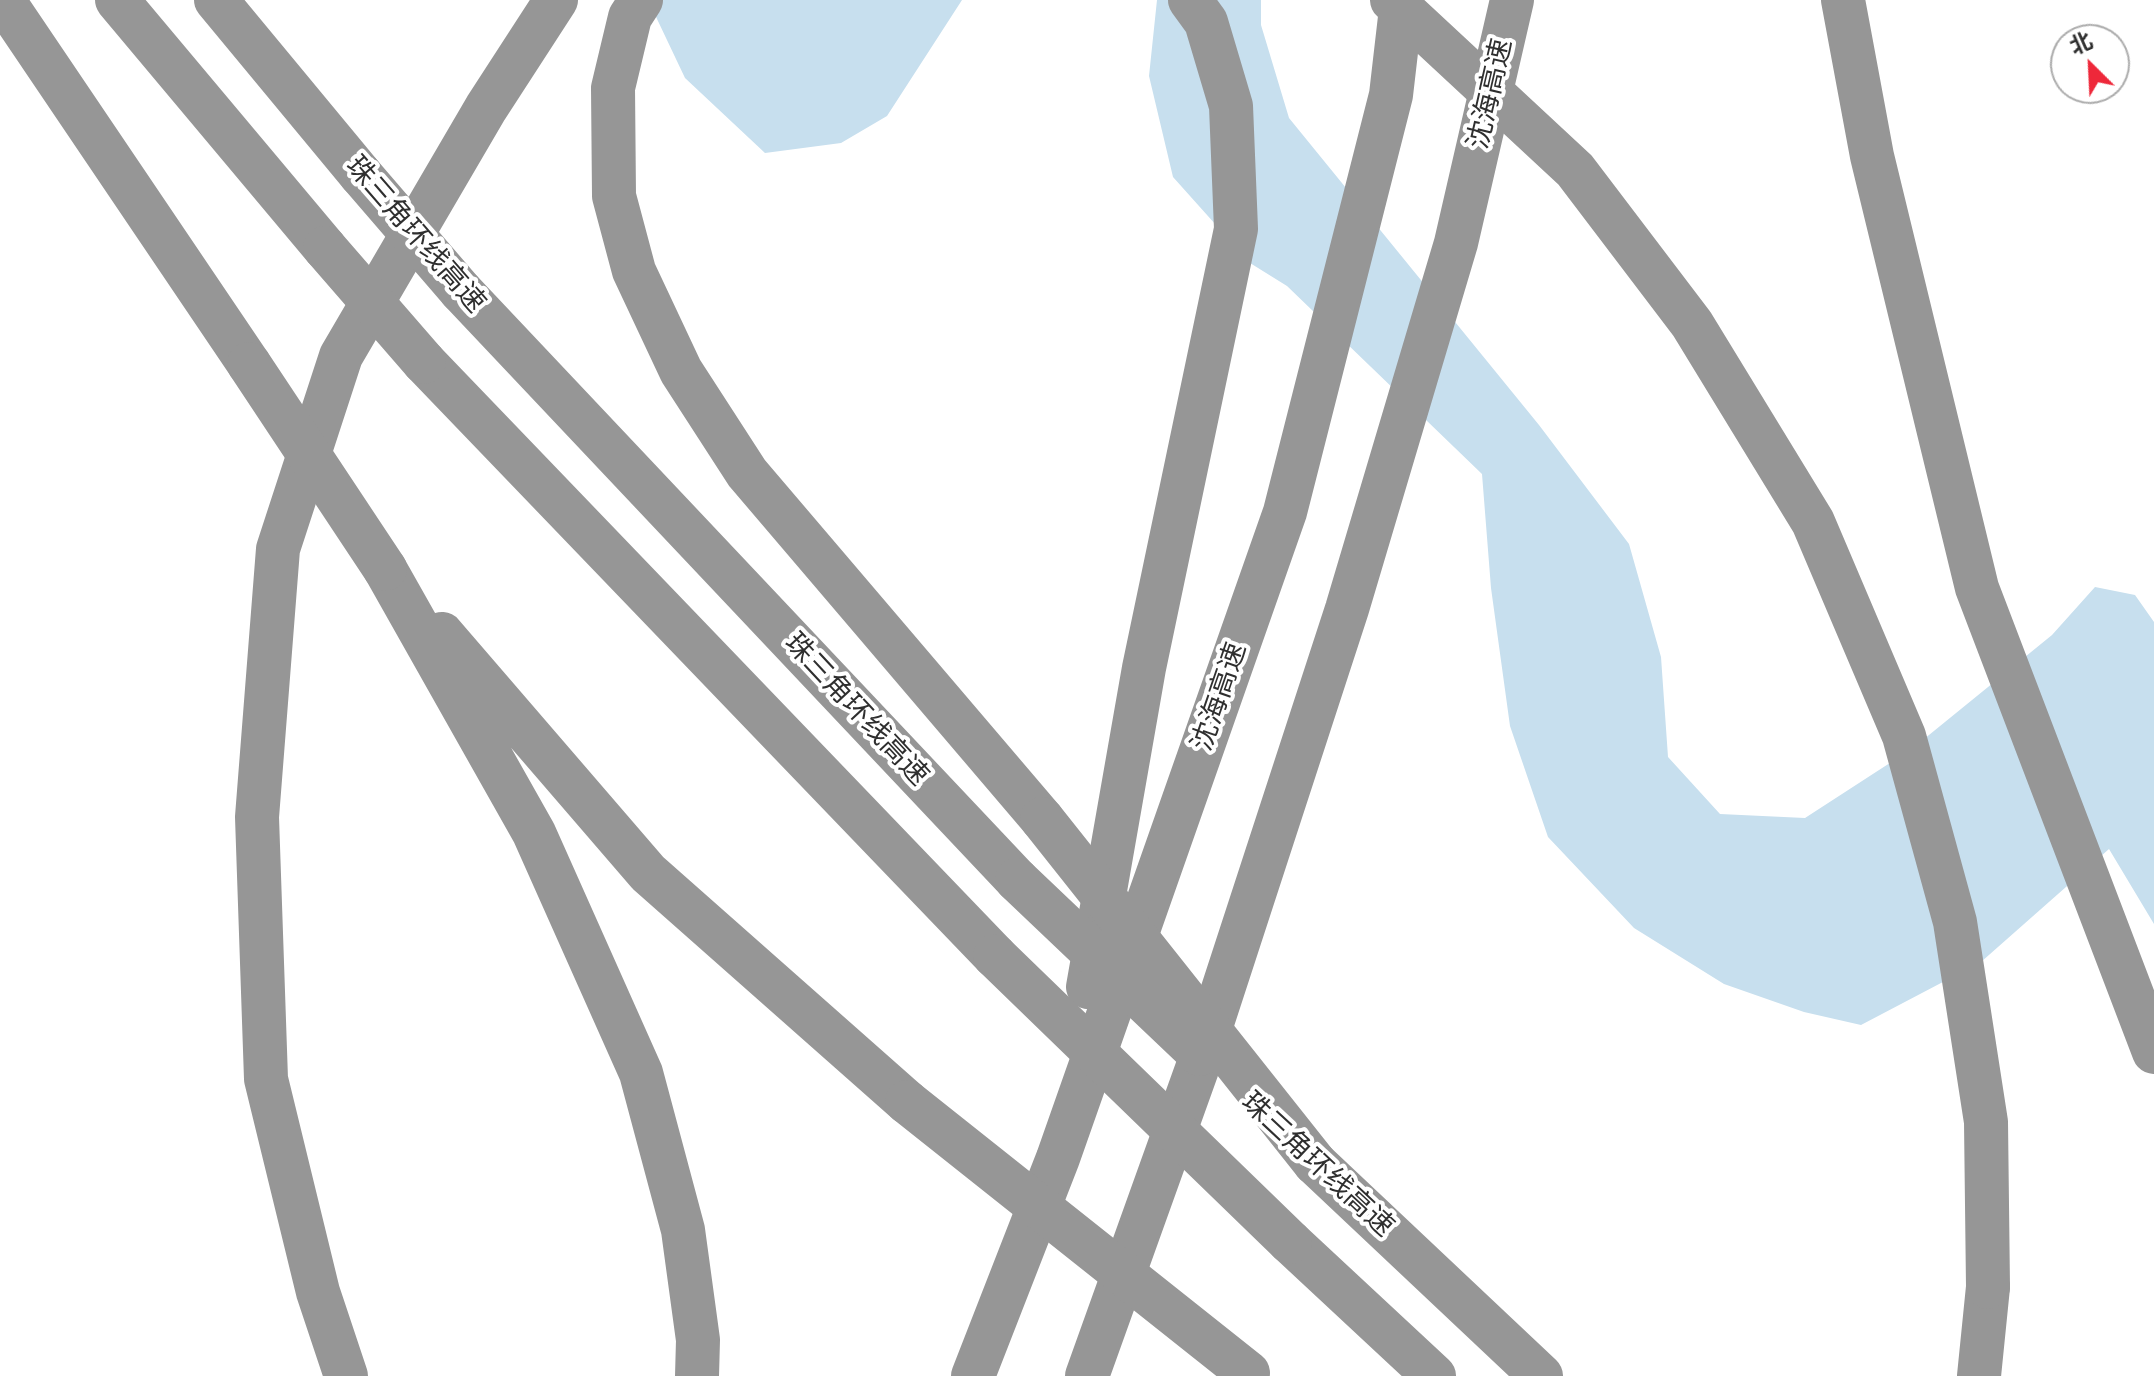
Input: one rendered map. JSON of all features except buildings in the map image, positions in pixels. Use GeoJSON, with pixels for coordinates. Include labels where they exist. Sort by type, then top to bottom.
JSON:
{"type":"FeatureCollection","features":[{"type":"Feature","properties":{"kind":"highway"},"geometry":{"type":"LineString","coordinates":[[3,0],[385,569],[534,833],[641,1073],[683,1230],[698,1340],[697,1376]]}},
{"type":"Feature","properties":{"kind":"highway"},"geometry":{"type":"LineString","coordinates":[[117,0],[424,362],[995,956],[1290,1242],[1434,1376]]}},
{"type":"Feature","properties":{"kind":"highway","name":"珠三角环线高速"},"geometry":{"type":"LineString","coordinates":[[216,0],[461,291],[1017,880],[1541,1376]]}},
{"type":"Feature","properties":{"kind":"highway"},"geometry":{"type":"LineString","coordinates":[[346,1376],[318,1292],[266,1079],[257,817],[278,549],[341,356],[486,108],[556,0]]}},
{"type":"Feature","properties":{"kind":"highway"},"geometry":{"type":"LineString","coordinates":[[641,0],[630,17],[613,88],[614,196],[634,271],[681,371],[747,473],[1042,819],[1315,1163]]}},
{"type":"Feature","properties":{"kind":"highway"},"geometry":{"type":"LineString","coordinates":[[1058,1158],[1144,668],[1236,229],[1231,106],[1206,22],[1190,0]]}},
{"type":"Feature","properties":{"kind":"highway"},"geometry":{"type":"LineString","coordinates":[[1392,0],[1575,170],[1692,324],[1813,522],[1904,736],[1955,922],[1986,1122],[1988,1287],[1979,1376]]}},
{"type":"Feature","properties":{"kind":"highway","name":"沈海高速"},"geometry":{"type":"LineString","coordinates":[[973,1376],[1058,1158],[1285,512],[1391,95],[1402,0]]}},
{"type":"Feature","properties":{"kind":"highway","name":"沈海高速"},"geometry":{"type":"LineString","coordinates":[[1087,1376],[1197,1069],[1347,609],[1456,243],[1512,0]]}},
{"type":"Feature","properties":{"kind":"highway"},"geometry":{"type":"LineString","coordinates":[[1843,0],[1872,156],[1977,588],[2150,1044]]}},
{"type":"Feature","properties":{"kind":"highway"},"geometry":{"type":"LineString","coordinates":[[385,569],[648,873],[907,1102],[1249,1375]]}},
{"type":"Feature","properties":{"kind":"water"},"geometry":{"type":"Polygon","coordinates":[[[648,0],[962,0],[887,116],[841,143],[765,153],[685,78],[648,0]]]}},
{"type":"Feature","properties":{"kind":"water"},"geometry":{"type":"Polygon","coordinates":[[[1157,0],[1261,0],[1261,25],[1289,118],[1539,425],[1629,544],[1661,657],[1668,757],[1720,814],[1805,818],[1913,748],[2052,635],[2095,587],[2135,595],[2154,622],[2154,924],[2109,849],[1981,962],[1861,1025],[1804,1012],[1724,984],[1634,928],[1548,837],[1510,726],[1491,588],[1482,474],[1287,286],[1250,263],[1173,177],[1149,76],[1157,0]]]}}]}
